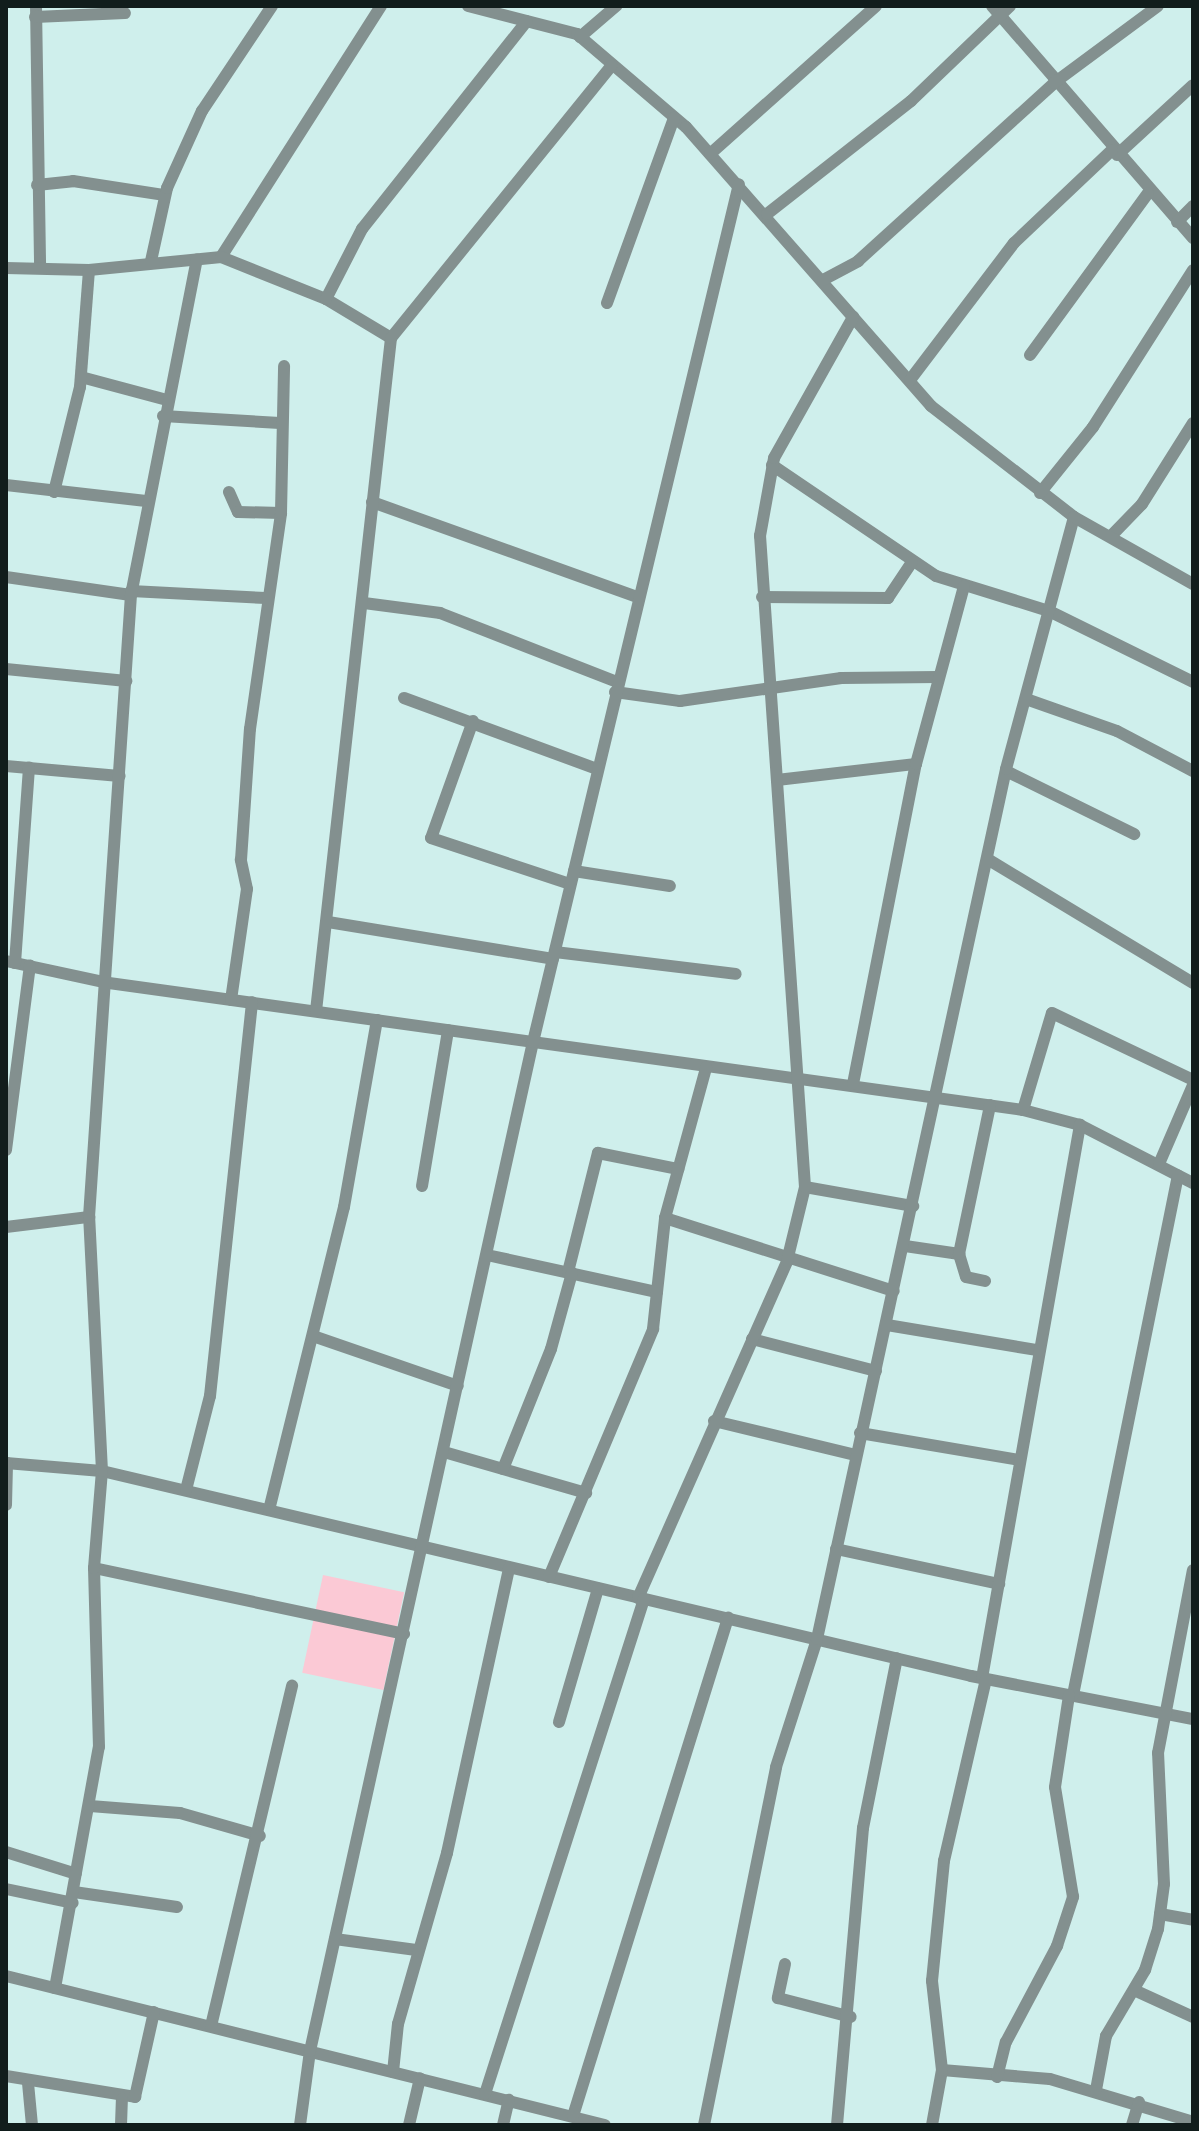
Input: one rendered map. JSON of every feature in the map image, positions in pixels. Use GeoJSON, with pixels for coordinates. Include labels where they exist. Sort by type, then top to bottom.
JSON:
{"type":"FeatureCollection","features":[{"type":"Feature","properties":{"kind":"street"},"geometry":{"type":"LineString","coordinates":[[151,261],[165,195],[202,111],[272,6]]}},
{"type":"Feature","properties":{"kind":"street"},"geometry":{"type":"LineString","coordinates":[[221,257],[381,6]]}},
{"type":"Feature","properties":{"kind":"street"},"geometry":{"type":"LineString","coordinates":[[468,6],[580,37],[674,118],[710,154],[767,214],[910,380],[972,442],[1074,517],[1112,535],[1192,583]]}},
{"type":"Feature","properties":{"kind":"street"},"geometry":{"type":"LineString","coordinates":[[580,37],[616,6]]}},
{"type":"Feature","properties":{"kind":"street"},"geometry":{"type":"LineString","coordinates":[[710,154],[876,6]]}},
{"type":"Feature","properties":{"kind":"street"},"geometry":{"type":"LineString","coordinates":[[767,214],[911,101],[996,10],[1010,6]]}},
{"type":"Feature","properties":{"kind":"street"},"geometry":{"type":"LineString","coordinates":[[823,280],[858,261],[1054,83],[1158,6]]}},
{"type":"Feature","properties":{"kind":"street"},"geometry":{"type":"LineString","coordinates":[[996,10],[1148,193],[1193,238]]}},
{"type":"Feature","properties":{"kind":"street"},"geometry":{"type":"LineString","coordinates":[[40,266],[35,12],[125,13]]}},
{"type":"Feature","properties":{"kind":"street"},"geometry":{"type":"LineString","coordinates":[[326,299],[378,206],[527,21]]}},
{"type":"Feature","properties":{"kind":"street"},"geometry":{"type":"LineString","coordinates":[[316,1011],[364,603],[391,338],[611,66]]}},
{"type":"Feature","properties":{"kind":"street"},"geometry":{"type":"LineString","coordinates":[[910,380],[1014,243],[1193,85]]}},
{"type":"Feature","properties":{"kind":"street"},"geometry":{"type":"LineString","coordinates":[[607,303],[674,118]]}},
{"type":"Feature","properties":{"kind":"street"},"geometry":{"type":"LineString","coordinates":[[37,185],[73,181],[165,195]]}},
{"type":"Feature","properties":{"kind":"street"},"geometry":{"type":"LineString","coordinates":[[300,2125],[310,2051],[533,1042],[637,597],[739,184]]}},
{"type":"Feature","properties":{"kind":"street"},"geometry":{"type":"LineString","coordinates":[[1030,355],[1148,193]]}},
{"type":"Feature","properties":{"kind":"street"},"geometry":{"type":"LineString","coordinates":[[1177,222],[1193,206]]}},
{"type":"Feature","properties":{"kind":"street"},"geometry":{"type":"LineString","coordinates":[[6,268],[40,266],[89,270],[151,261],[221,257],[326,299],[391,338]]}},
{"type":"Feature","properties":{"kind":"street"},"geometry":{"type":"LineString","coordinates":[[55,1988],[99,1747],[94,1568],[102,1471],[89,1217],[109,983],[131,593],[146,501],[197,259]]}},
{"type":"Feature","properties":{"kind":"street"},"geometry":{"type":"LineString","coordinates":[[54,492],[81,377],[89,270]]}},
{"type":"Feature","properties":{"kind":"street"},"geometry":{"type":"LineString","coordinates":[[1040,493],[1093,427],[1193,270]]}},
{"type":"Feature","properties":{"kind":"street"},"geometry":{"type":"LineString","coordinates":[[485,2094],[641,1598],[714,1421],[787,1261],[805,1187],[801,1078],[762,597],[760,536],[772,465],[853,317]]}},
{"type":"Feature","properties":{"kind":"street"},"geometry":{"type":"LineString","coordinates":[[231,1000],[247,889],[241,860],[250,729],[266,598],[281,513],[280,423],[284,366]]}},
{"type":"Feature","properties":{"kind":"street"},"geometry":{"type":"LineString","coordinates":[[81,377],[167,400]]}},
{"type":"Feature","properties":{"kind":"street"},"geometry":{"type":"LineString","coordinates":[[163,416],[280,423]]}},
{"type":"Feature","properties":{"kind":"street"},"geometry":{"type":"LineString","coordinates":[[1112,535],[1142,504],[1193,423]]}},
{"type":"Feature","properties":{"kind":"street"},"geometry":{"type":"LineString","coordinates":[[772,465],[912,562],[964,586],[1049,611],[1193,682]]}},
{"type":"Feature","properties":{"kind":"street"},"geometry":{"type":"LineString","coordinates":[[6,485],[146,501]]}},
{"type":"Feature","properties":{"kind":"street"},"geometry":{"type":"LineString","coordinates":[[229,492],[238,512],[281,513]]}},
{"type":"Feature","properties":{"kind":"street"},"geometry":{"type":"LineString","coordinates":[[372,502],[637,597]]}},
{"type":"Feature","properties":{"kind":"street"},"geometry":{"type":"LineString","coordinates":[[704,2125],[776,1767],[817,1639],[1006,771],[1074,517]]}},
{"type":"Feature","properties":{"kind":"street"},"geometry":{"type":"LineString","coordinates":[[762,597],[888,598],[912,562]]}},
{"type":"Feature","properties":{"kind":"street"},"geometry":{"type":"LineString","coordinates":[[6,577],[131,593],[266,598]]}},
{"type":"Feature","properties":{"kind":"street"},"geometry":{"type":"LineString","coordinates":[[853,1084],[916,764],[964,586]]}},
{"type":"Feature","properties":{"kind":"street"},"geometry":{"type":"LineString","coordinates":[[364,603],[440,613],[616,687],[680,701],[772,692],[841,678],[938,677]]}},
{"type":"Feature","properties":{"kind":"street"},"geometry":{"type":"LineString","coordinates":[[6,669],[126,681]]}},
{"type":"Feature","properties":{"kind":"street"},"geometry":{"type":"LineString","coordinates":[[404,698],[597,769]]}},
{"type":"Feature","properties":{"kind":"street"},"geometry":{"type":"LineString","coordinates":[[1026,699],[1117,731],[1193,771]]}},
{"type":"Feature","properties":{"kind":"street"},"geometry":{"type":"LineString","coordinates":[[473,721],[431,838],[572,878],[670,886]]}},
{"type":"Feature","properties":{"kind":"street"},"geometry":{"type":"LineString","coordinates":[[777,780],[916,764]]}},
{"type":"Feature","properties":{"kind":"street"},"geometry":{"type":"LineString","coordinates":[[6,766],[120,776]]}},
{"type":"Feature","properties":{"kind":"street"},"geometry":{"type":"LineString","coordinates":[[29,768],[10,962],[109,983],[1023,1110],[1080,1125],[1193,1183]]}},
{"type":"Feature","properties":{"kind":"street"},"geometry":{"type":"LineString","coordinates":[[1006,771],[1134,834]]}},
{"type":"Feature","properties":{"kind":"street"},"geometry":{"type":"LineString","coordinates":[[989,860],[1193,983]]}},
{"type":"Feature","properties":{"kind":"street"},"geometry":{"type":"LineString","coordinates":[[328,922],[554,955],[736,974]]}},
{"type":"Feature","properties":{"kind":"street"},"geometry":{"type":"LineString","coordinates":[[6,1150],[30,966]]}},
{"type":"Feature","properties":{"kind":"street"},"geometry":{"type":"LineString","coordinates":[[186,1490],[210,1396],[252,1002]]}},
{"type":"Feature","properties":{"kind":"street"},"geometry":{"type":"LineString","coordinates":[[1023,1110],[1042,1027],[1052,1013],[1193,1082],[1159,1164]]}},
{"type":"Feature","properties":{"kind":"street"},"geometry":{"type":"LineString","coordinates":[[269,1510],[313,1336],[377,1020]]}},
{"type":"Feature","properties":{"kind":"street"},"geometry":{"type":"LineString","coordinates":[[422,1186],[448,1030]]}},
{"type":"Feature","properties":{"kind":"street"},"geometry":{"type":"LineString","coordinates":[[549,1577],[653,1329],[665,1218],[706,1068]]}},
{"type":"Feature","properties":{"kind":"street"},"geometry":{"type":"LineString","coordinates":[[985,1281],[966,1277],[959,1254],[990,1105]]}},
{"type":"Feature","properties":{"kind":"street"},"geometry":{"type":"LineString","coordinates":[[932,2125],[942,2070],[932,1981],[936,1931],[959,1775],[984,1678],[1036,1350],[1080,1125]]}},
{"type":"Feature","properties":{"kind":"street"},"geometry":{"type":"LineString","coordinates":[[503,1469],[551,1349],[598,1153],[678,1169]]}},
{"type":"Feature","properties":{"kind":"street"},"geometry":{"type":"LineString","coordinates":[[997,2077],[1006,2042],[1057,1946],[1073,1897],[1055,1787],[1071,1695],[1178,1175]]}},
{"type":"Feature","properties":{"kind":"street"},"geometry":{"type":"LineString","coordinates":[[805,1187],[913,1206]]}},
{"type":"Feature","properties":{"kind":"street"},"geometry":{"type":"LineString","coordinates":[[6,1227],[89,1217]]}},
{"type":"Feature","properties":{"kind":"street"},"geometry":{"type":"LineString","coordinates":[[665,1218],[787,1261],[894,1291]]}},
{"type":"Feature","properties":{"kind":"street"},"geometry":{"type":"LineString","coordinates":[[905,1246],[959,1254]]}},
{"type":"Feature","properties":{"kind":"street"},"geometry":{"type":"LineString","coordinates":[[487,1255],[657,1292]]}},
{"type":"Feature","properties":{"kind":"street"},"geometry":{"type":"LineString","coordinates":[[887,1325],[1036,1350]]}},
{"type":"Feature","properties":{"kind":"street"},"geometry":{"type":"LineString","coordinates":[[313,1336],[458,1386]]}},
{"type":"Feature","properties":{"kind":"street"},"geometry":{"type":"LineString","coordinates":[[752,1339],[876,1371]]}},
{"type":"Feature","properties":{"kind":"street"},"geometry":{"type":"LineString","coordinates":[[714,1421],[856,1455]]}},
{"type":"Feature","properties":{"kind":"street"},"geometry":{"type":"LineString","coordinates":[[860,1433],[1020,1460]]}},
{"type":"Feature","properties":{"kind":"street"},"geometry":{"type":"LineString","coordinates":[[444,1452],[586,1493]]}},
{"type":"Feature","properties":{"kind":"street"},"geometry":{"type":"LineString","coordinates":[[6,1505],[7,1463],[102,1471],[984,1678],[1193,1719]]}},
{"type":"Feature","properties":{"kind":"street"},"geometry":{"type":"LineString","coordinates":[[836,1549],[999,1584]]}},
{"type":"Feature","properties":{"kind":"street"},"geometry":{"type":"LineString","coordinates":[[94,1568],[404,1634]]}},
{"type":"Feature","properties":{"kind":"street"},"geometry":{"type":"LineString","coordinates":[[393,2072],[416,1950],[447,1853],[509,1568]]}},
{"type":"Feature","properties":{"kind":"street"},"geometry":{"type":"LineString","coordinates":[[1096,2090],[1106,2036],[1134,1990],[1160,1914],[1158,1753],[1193,1570]]}},
{"type":"Feature","properties":{"kind":"street"},"geometry":{"type":"LineString","coordinates":[[559,1722],[598,1589]]}},
{"type":"Feature","properties":{"kind":"street"},"geometry":{"type":"LineString","coordinates":[[573,2116],[728,1618]]}},
{"type":"Feature","properties":{"kind":"street"},"geometry":{"type":"LineString","coordinates":[[837,2125],[851,2017],[863,1828],[897,1658]]}},
{"type":"Feature","properties":{"kind":"street"},"geometry":{"type":"LineString","coordinates":[[211,2026],[221,1967],[260,1836],[292,1685]]}},
{"type":"Feature","properties":{"kind":"street"},"geometry":{"type":"LineString","coordinates":[[90,1806],[180,1813],[260,1836]]}},
{"type":"Feature","properties":{"kind":"street"},"geometry":{"type":"LineString","coordinates":[[6,1852],[76,1874]]}},
{"type":"Feature","properties":{"kind":"street"},"geometry":{"type":"LineString","coordinates":[[6,1889],[177,1907]]}},
{"type":"Feature","properties":{"kind":"street"},"geometry":{"type":"LineString","coordinates":[[1160,1914],[1193,1920]]}},
{"type":"Feature","properties":{"kind":"street"},"geometry":{"type":"LineString","coordinates":[[335,1939],[416,1950]]}},
{"type":"Feature","properties":{"kind":"street"},"geometry":{"type":"LineString","coordinates":[[785,1964],[778,1998],[851,2017]]}},
{"type":"Feature","properties":{"kind":"street"},"geometry":{"type":"LineString","coordinates":[[6,1976],[605,2125]]}},
{"type":"Feature","properties":{"kind":"street"},"geometry":{"type":"LineString","coordinates":[[1134,1990],[1193,2017]]}},
{"type":"Feature","properties":{"kind":"street"},"geometry":{"type":"LineString","coordinates":[[6,2076],[28,2083],[122,2099],[140,2091],[154,2012]]}},
{"type":"Feature","properties":{"kind":"street"},"geometry":{"type":"LineString","coordinates":[[942,2070],[1096,2090],[1193,2122]]}},
{"type":"Feature","properties":{"kind":"street"},"geometry":{"type":"LineString","coordinates":[[409,2125],[420,2078]]}},
{"type":"Feature","properties":{"kind":"street"},"geometry":{"type":"LineString","coordinates":[[28,2083],[32,2125]]}},
{"type":"Feature","properties":{"kind":"street"},"geometry":{"type":"LineString","coordinates":[[121,2125],[122,2099]]}},
{"type":"Feature","properties":{"kind":"street"},"geometry":{"type":"LineString","coordinates":[[503,2125],[509,2100]]}},
{"type":"Feature","properties":{"kind":"street"},"geometry":{"type":"LineString","coordinates":[[1132,2125],[1139,2102]]}},
{"type":"Feature","properties":{"kind":"shaded area"},"geometry":{"type":"Polygon","coordinates":[[[323,1575],[404,1592],[383,1690],[302,1673],[323,1575]]]}}]}
